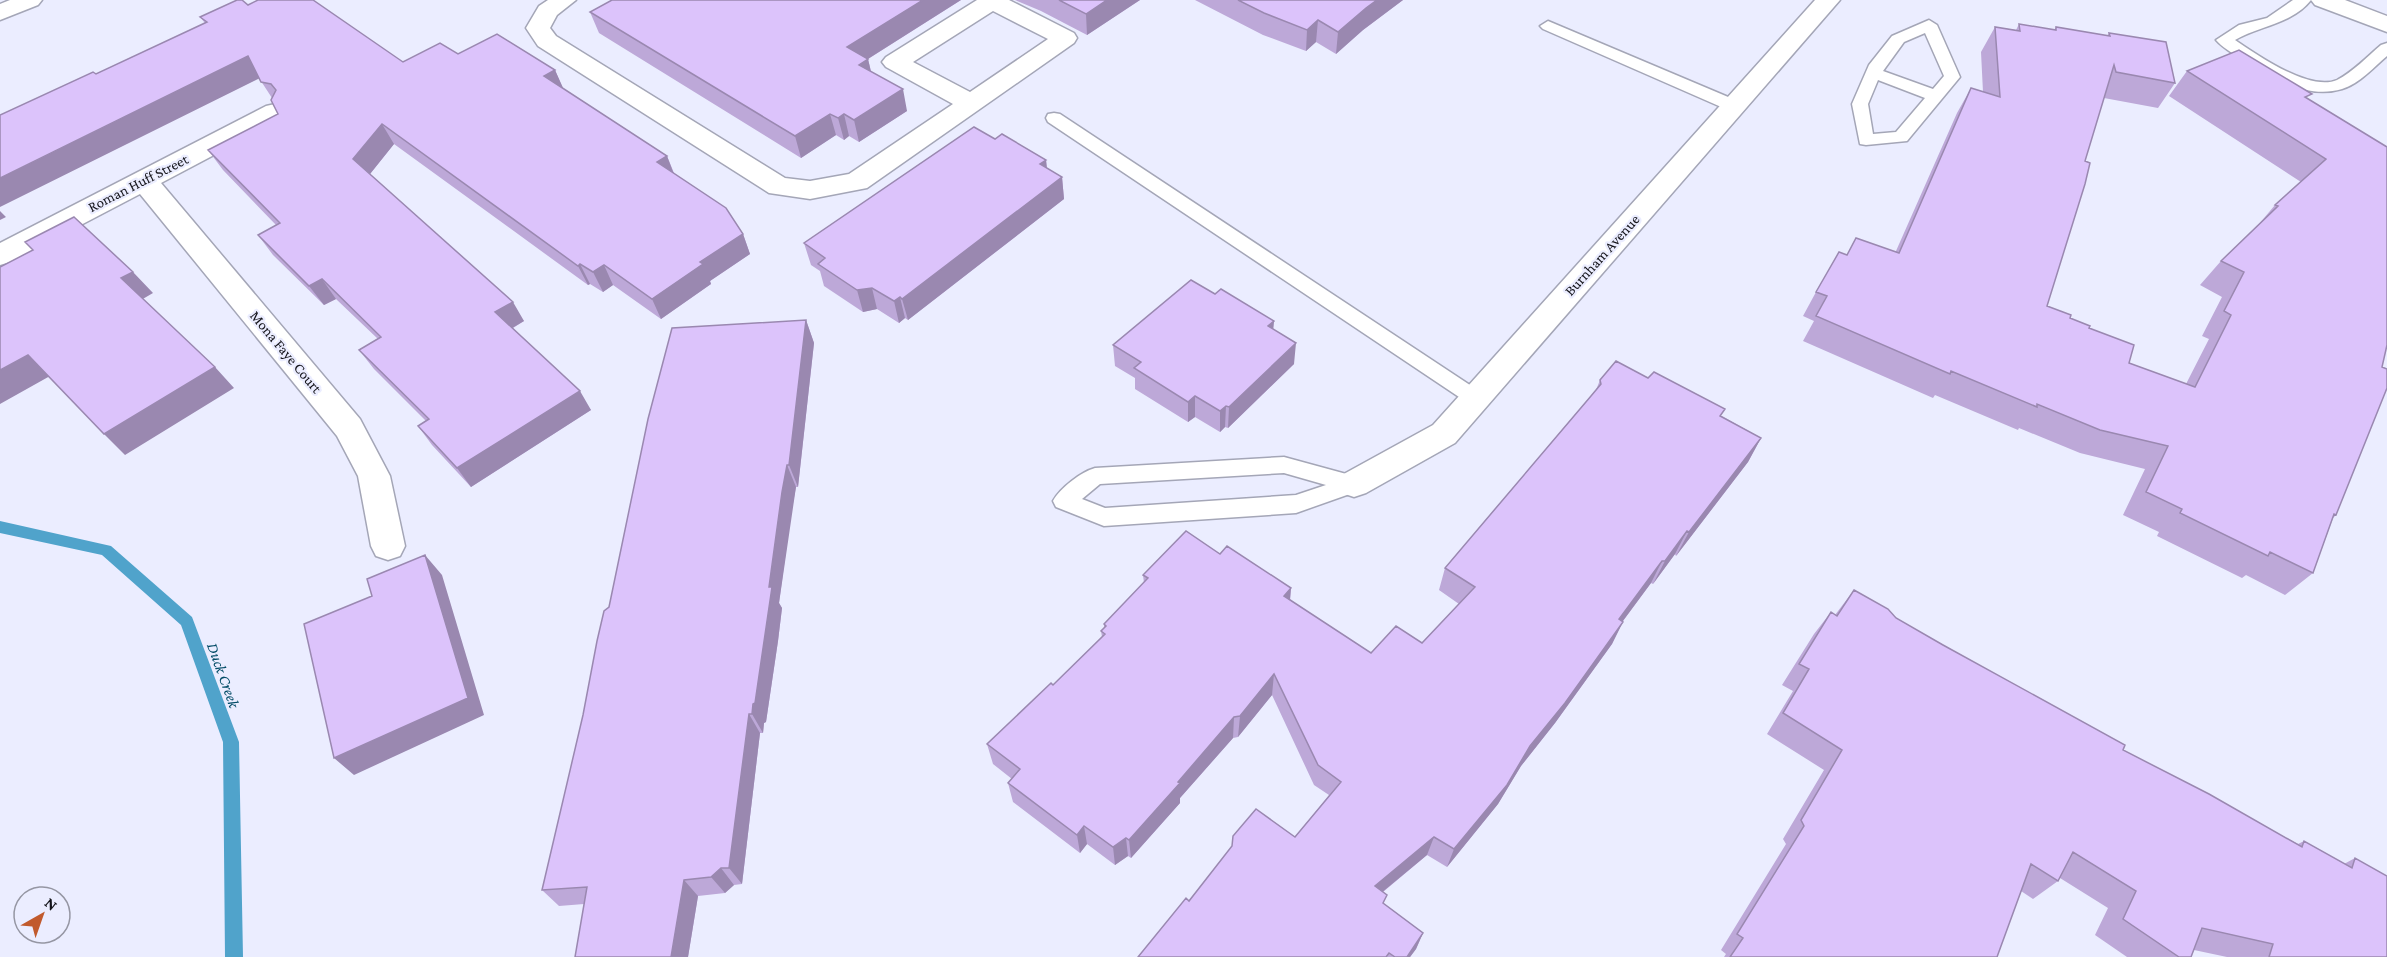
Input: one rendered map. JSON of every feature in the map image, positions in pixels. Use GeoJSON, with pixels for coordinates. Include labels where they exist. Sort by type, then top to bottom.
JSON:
{"type":"FeatureCollection","features":[{"type":"Feature","properties":{"kind":"street"},"geometry":{"type":"LineString","coordinates":[[0,13],[30,0]]}},
{"type":"Feature","properties":{"kind":"street"},"geometry":{"type":"LineString","coordinates":[[564,0],[542,18],[538,28],[547,41],[779,187],[810,190],[857,182],[1065,39],[992,1],[895,62],[971,103]]}},
{"type":"Feature","properties":{"kind":"street","name":"Burnham Avenue"},"geometry":{"type":"LineString","coordinates":[[1354,484],[1444,434],[1828,0]]}},
{"type":"Feature","properties":{"kind":"street"},"geometry":{"type":"LineString","coordinates":[[2323,0],[2387,25]]}},
{"type":"Feature","properties":{"kind":"street","name":"Roman Huff Street"},"geometry":{"type":"LineString","coordinates":[[0,255],[275,112]]}},
{"type":"Feature","properties":{"kind":"street","name":"Mona Faye Court"},"geometry":{"type":"LineString","coordinates":[[144,180],[349,428],[374,476],[388,546]]}},
{"type":"Feature","properties":{"kind":"lane"},"geometry":{"type":"LineString","coordinates":[[2303,0],[2272,21],[2245,28],[2224,40],[2295,81],[2319,88],[2341,85],[2387,48]]}},
{"type":"Feature","properties":{"kind":"lane"},"geometry":{"type":"LineString","coordinates":[[1929,25],[1952,77],[1936,96],[1901,136],[1866,140],[1860,104],[1877,65],[1898,39],[1929,25]]}},
{"type":"Feature","properties":{"kind":"lane"},"geometry":{"type":"LineString","coordinates":[[1548,26],[1734,106]]}},
{"type":"Feature","properties":{"kind":"lane"},"geometry":{"type":"LineString","coordinates":[[1874,73],[1936,96]]}},
{"type":"Feature","properties":{"kind":"lane"},"geometry":{"type":"LineString","coordinates":[[1054,118],[1475,398]]}},
{"type":"Feature","properties":{"kind":"lane"},"geometry":{"type":"LineString","coordinates":[[1284,465],[1354,484],[1296,504],[1104,517],[1064,501],[1095,476],[1284,465]]}},
{"type":"Feature","properties":{"kind":"building"},"geometry":{"type":"Polygon","coordinates":[[[237,0],[242,0],[248,5],[258,0],[313,0],[403,62],[440,43],[458,54],[497,34],[555,70],[544,76],[667,156],[657,162],[726,208],[743,234],[700,262],[703,264],[652,299],[604,265],[593,272],[580,264],[578,266],[382,124],[353,159],[513,302],[495,312],[580,391],[457,468],[418,426],[429,419],[359,350],[381,337],[322,279],[309,286],[258,235],[280,223],[208,150],[278,114],[271,100],[276,90],[271,84],[261,82],[248,56],[0,178],[0,115],[93,72],[96,74],[207,22],[200,17],[237,0]]]}},
{"type":"Feature","properties":{"kind":"building"},"geometry":{"type":"Polygon","coordinates":[[[612,0],[923,0],[847,47],[868,59],[859,65],[903,89],[854,120],[844,114],[838,118],[830,114],[795,136],[590,12],[612,0]]]}},
{"type":"Feature","properties":{"kind":"building"},"geometry":{"type":"Polygon","coordinates":[[[1059,0],[1107,0],[1086,14],[1059,0]]]}},
{"type":"Feature","properties":{"kind":"building"},"geometry":{"type":"Polygon","coordinates":[[[1238,0],[1377,0],[1338,32],[1318,20],[1307,30],[1238,0]]]}},
{"type":"Feature","properties":{"kind":"building"},"geometry":{"type":"Polygon","coordinates":[[[2019,24],[2056,30],[2056,27],[2110,36],[2109,33],[2166,42],[2175,83],[2116,72],[2114,65],[2085,161],[2090,163],[2085,184],[2047,306],[2071,315],[2070,318],[2090,326],[2089,328],[2134,345],[2129,363],[2195,387],[2231,315],[2224,311],[2244,272],[2221,261],[2278,206],[2275,205],[2326,159],[2187,71],[2239,50],[2312,94],[2305,97],[2387,147],[2387,345],[2382,367],[2387,369],[2387,388],[2336,515],[2334,514],[2313,573],[2270,552],[2268,556],[2180,513],[2182,509],[2146,492],[2168,446],[2100,430],[2037,404],[2037,407],[1951,371],[1950,374],[1816,316],[1827,296],[1816,292],[1839,252],[1847,255],[1856,238],[1899,253],[1971,88],[2000,97],[1995,27],[2020,31],[2019,24]]]}},
{"type":"Feature","properties":{"kind":"building"},"geometry":{"type":"Polygon","coordinates":[[[974,127],[995,139],[1002,134],[1046,160],[1040,164],[1062,177],[902,299],[900,297],[894,301],[872,288],[857,290],[818,264],[825,258],[804,243],[974,127]]]}},
{"type":"Feature","properties":{"kind":"building"},"geometry":{"type":"Polygon","coordinates":[[[74,217],[133,272],[121,278],[215,367],[104,434],[28,355],[0,370],[0,267],[33,250],[25,242],[74,217]]]}},
{"type":"Feature","properties":{"kind":"building"},"geometry":{"type":"Polygon","coordinates":[[[1191,280],[1215,294],[1221,289],[1274,321],[1268,326],[1296,343],[1229,407],[1226,406],[1220,411],[1195,396],[1188,402],[1134,368],[1141,362],[1113,345],[1191,280]]]}},
{"type":"Feature","properties":{"kind":"building"},"geometry":{"type":"Polygon","coordinates":[[[806,320],[789,465],[787,465],[782,492],[769,587],[772,587],[755,703],[752,714],[749,714],[729,868],[721,868],[711,877],[684,880],[671,957],[575,957],[587,887],[542,890],[583,715],[604,611],[609,607],[648,419],[672,328],[806,320]]]}},
{"type":"Feature","properties":{"kind":"building"},"geometry":{"type":"Polygon","coordinates":[[[1616,361],[1648,378],[1654,372],[1725,409],[1720,416],[1761,438],[1689,532],[1687,531],[1665,561],[1662,561],[1619,619],[1623,622],[1565,703],[1530,746],[1507,785],[1454,849],[1434,837],[1375,886],[1387,895],[1383,903],[1423,933],[1407,957],[1395,957],[1389,953],[1386,957],[1138,957],[1186,898],[1189,901],[1232,846],[1233,836],[1256,809],[1295,837],[1341,782],[1318,765],[1274,674],[1240,716],[1234,717],[1129,840],[1126,838],[1113,847],[1084,826],[1077,835],[1008,783],[1020,769],[987,744],[1051,683],[1053,685],[1105,634],[1101,631],[1106,626],[1104,624],[1148,578],[1143,575],[1186,531],[1220,554],[1227,546],[1291,588],[1284,596],[1371,653],[1396,626],[1422,643],[1475,587],[1445,568],[1601,384],[1600,380],[1616,361]]]}},
{"type":"Feature","properties":{"kind":"building"},"geometry":{"type":"Polygon","coordinates":[[[425,555],[468,698],[334,758],[304,624],[372,596],[367,579],[425,555]]]}},
{"type":"Feature","properties":{"kind":"building"},"geometry":{"type":"Polygon","coordinates":[[[1854,590],[1943,645],[2125,745],[2123,750],[2209,794],[2302,847],[2304,841],[2352,868],[2355,858],[2387,876],[2387,957],[2269,957],[2273,944],[2202,928],[2191,957],[2179,957],[2123,919],[2136,891],[2073,852],[2058,881],[2031,864],[1997,957],[1730,957],[1743,938],[1737,934],[1804,826],[1801,820],[1842,750],[1783,713],[1809,669],[1799,664],[1831,612],[1837,616],[1854,590]]]}},
{"type":"Feature","properties":{"kind":"waterway","name":"Duck Creek"},"geometry":{"type":"LineString","coordinates":[[0,527],[106,550],[187,621],[231,742],[234,957]]}}]}
